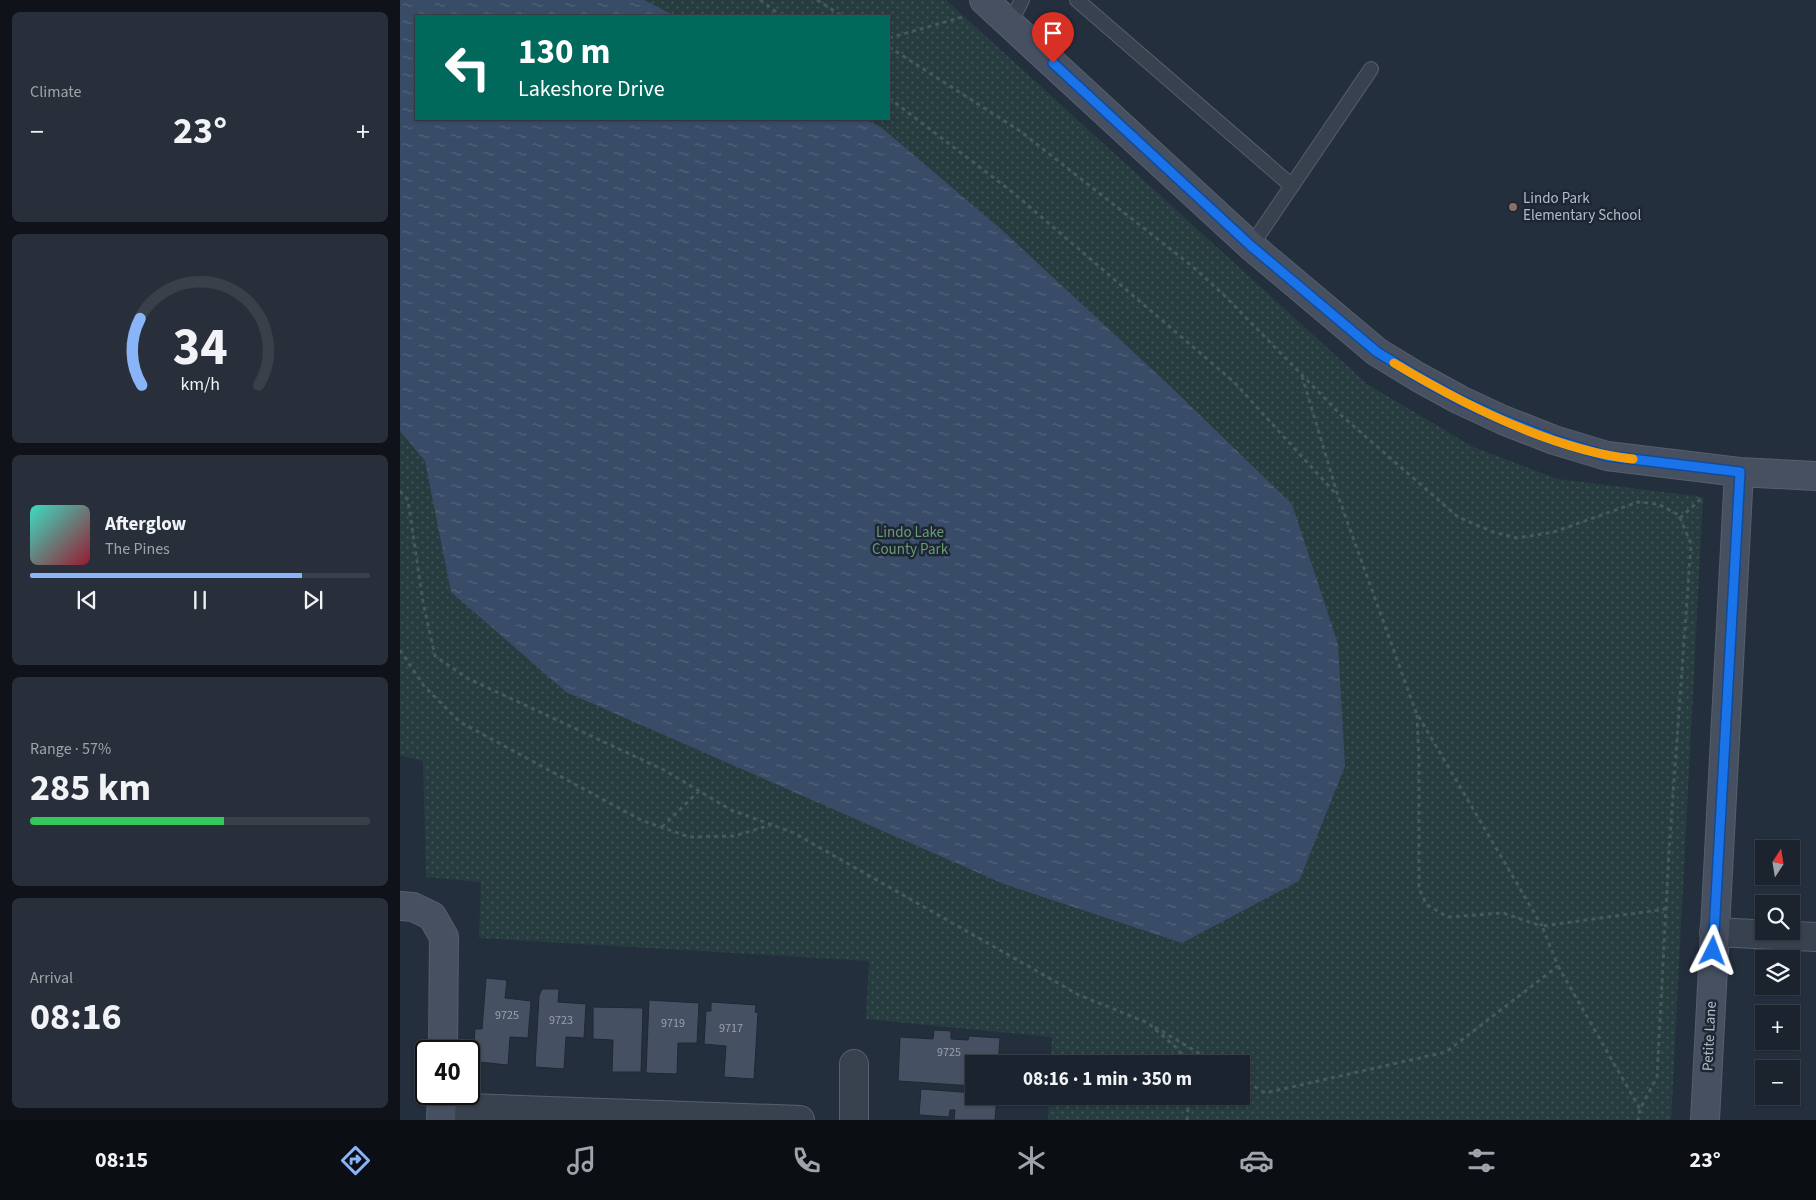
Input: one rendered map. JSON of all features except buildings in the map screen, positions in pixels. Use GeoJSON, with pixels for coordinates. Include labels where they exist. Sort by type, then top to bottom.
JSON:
{"type":"FeatureCollection","features":[{"type":"Feature","properties":{"kind":"street"},"geometry":{"type":"LineString","coordinates":[[979,7],[1016,11],[1251,246],[1377,352],[1418,377],[1460,400],[1503,420],[1546,437],[1607,456],[1740,472],[1816,476]]}},
{"type":"Feature","properties":{"kind":"street","name":"Petite Lane"},"geometry":{"type":"LineString","coordinates":[[1705,1120],[1740,472]]}},
{"type":"Feature","properties":{"kind":"street"},"geometry":{"type":"LineString","coordinates":[[400,906],[413,906],[432,916],[444,937],[443,1040]]}},
{"type":"Feature","properties":{"kind":"street"},"geometry":{"type":"LineString","coordinates":[[1714,932],[1816,937]]}},
{"type":"Feature","properties":{"kind":"street"},"geometry":{"type":"LineString","coordinates":[[854,1064],[854,1120]]}},
{"type":"Feature","properties":{"kind":"street"},"geometry":{"type":"LineString","coordinates":[[442,1107],[800,1120]]}},
{"type":"Feature","properties":{"kind":"lane"},"geometry":{"type":"LineString","coordinates":[[1077,0],[1292,186]]}},
{"type":"Feature","properties":{"kind":"lane"},"geometry":{"type":"LineString","coordinates":[[1251,246],[1371,69]]}},
{"type":"Feature","properties":{"kind":"path"},"geometry":{"type":"LineString","coordinates":[[760,0],[781,15]]}},
{"type":"Feature","properties":{"kind":"path"},"geometry":{"type":"LineString","coordinates":[[817,0],[840,15]]}},
{"type":"Feature","properties":{"kind":"path"},"geometry":{"type":"LineString","coordinates":[[890,38],[979,7]]}},
{"type":"Feature","properties":{"kind":"path"},"geometry":{"type":"LineString","coordinates":[[890,48],[1020,131],[1192,266],[1223,294],[1342,416],[1458,517],[1493,532],[1517,538],[1554,532],[1638,502],[1658,504],[1679,516],[1691,544],[1666,909],[1657,1076],[1640,1109],[1638,1120]]}},
{"type":"Feature","properties":{"kind":"path"},"geometry":{"type":"LineString","coordinates":[[890,99],[1012,191],[1234,382],[1338,496]]}},
{"type":"Feature","properties":{"kind":"path"},"geometry":{"type":"LineString","coordinates":[[1302,375],[1338,496],[1416,712],[1542,926],[1558,966],[1640,1109]]}},
{"type":"Feature","properties":{"kind":"path"},"geometry":{"type":"LineString","coordinates":[[400,491],[408,500],[423,602],[435,656],[467,678],[664,770],[731,810],[794,833],[1079,995],[1148,1023],[1202,1055]]}},
{"type":"Feature","properties":{"kind":"path"},"geometry":{"type":"LineString","coordinates":[[1680,518],[1703,497]]}},
{"type":"Feature","properties":{"kind":"path"},"geometry":{"type":"LineString","coordinates":[[400,650],[424,686],[460,722],[641,820],[689,837],[734,836],[772,825]]}},
{"type":"Feature","properties":{"kind":"path"},"geometry":{"type":"LineString","coordinates":[[1416,712],[1419,761],[1419,889],[1427,905],[1448,917],[1502,913],[1542,926],[1666,909]]}},
{"type":"Feature","properties":{"kind":"path"},"geometry":{"type":"LineString","coordinates":[[662,827],[699,791]]}},
{"type":"Feature","properties":{"kind":"path"},"geometry":{"type":"LineString","coordinates":[[1250,1083],[1265,1092],[1446,1052],[1558,966]]}},
{"type":"Feature","properties":{"kind":"path"},"geometry":{"type":"LineString","coordinates":[[1148,1023],[1179,1050],[1181,1055]]}},
{"type":"Feature","properties":{"kind":"path"},"geometry":{"type":"LineString","coordinates":[[1188,1120],[1189,1105]]}},
{"type":"Feature","properties":{"kind":"green space","name":"Lindo Lake County Park"},"geometry":{"type":"Polygon","coordinates":[[[400,0],[946,0],[1367,384],[1473,447],[1558,479],[1703,497],[1671,1120],[1048,1120],[1049,1105],[1250,1105],[1250,1055],[1051,1055],[1052,1037],[866,1019],[869,961],[479,938],[481,882],[426,877],[423,761],[400,755],[400,0]]]}},
{"type":"Feature","properties":{"kind":"water"},"geometry":{"type":"Polygon","coordinates":[[[400,0],[644,0],[673,15],[415,15],[415,120],[867,120],[882,128],[1002,230],[1170,386],[1292,504],[1338,644],[1345,766],[1299,881],[1182,943],[1004,884],[566,692],[451,592],[425,461],[400,431],[400,0]]]}},
{"type":"Feature","properties":{"kind":"slow traffic"},"geometry":{"type":"LineString","coordinates":[[1394,363],[1460,400],[1503,420],[1554,440],[1607,456],[1633,459]]}},
{"type":"Feature","properties":{"kind":"place","name":"Lindo Park Elementary School"},"geometry":{"type":"Point","coordinates":[1513,207]}},
{"type":"Feature","properties":{"kind":"route"},"geometry":{"type":"LineString","coordinates":[[1053,63],[1251,246],[1377,352],[1418,377],[1460,400],[1503,420],[1554,440],[1607,456],[1740,472],[1713,951]]}}]}
